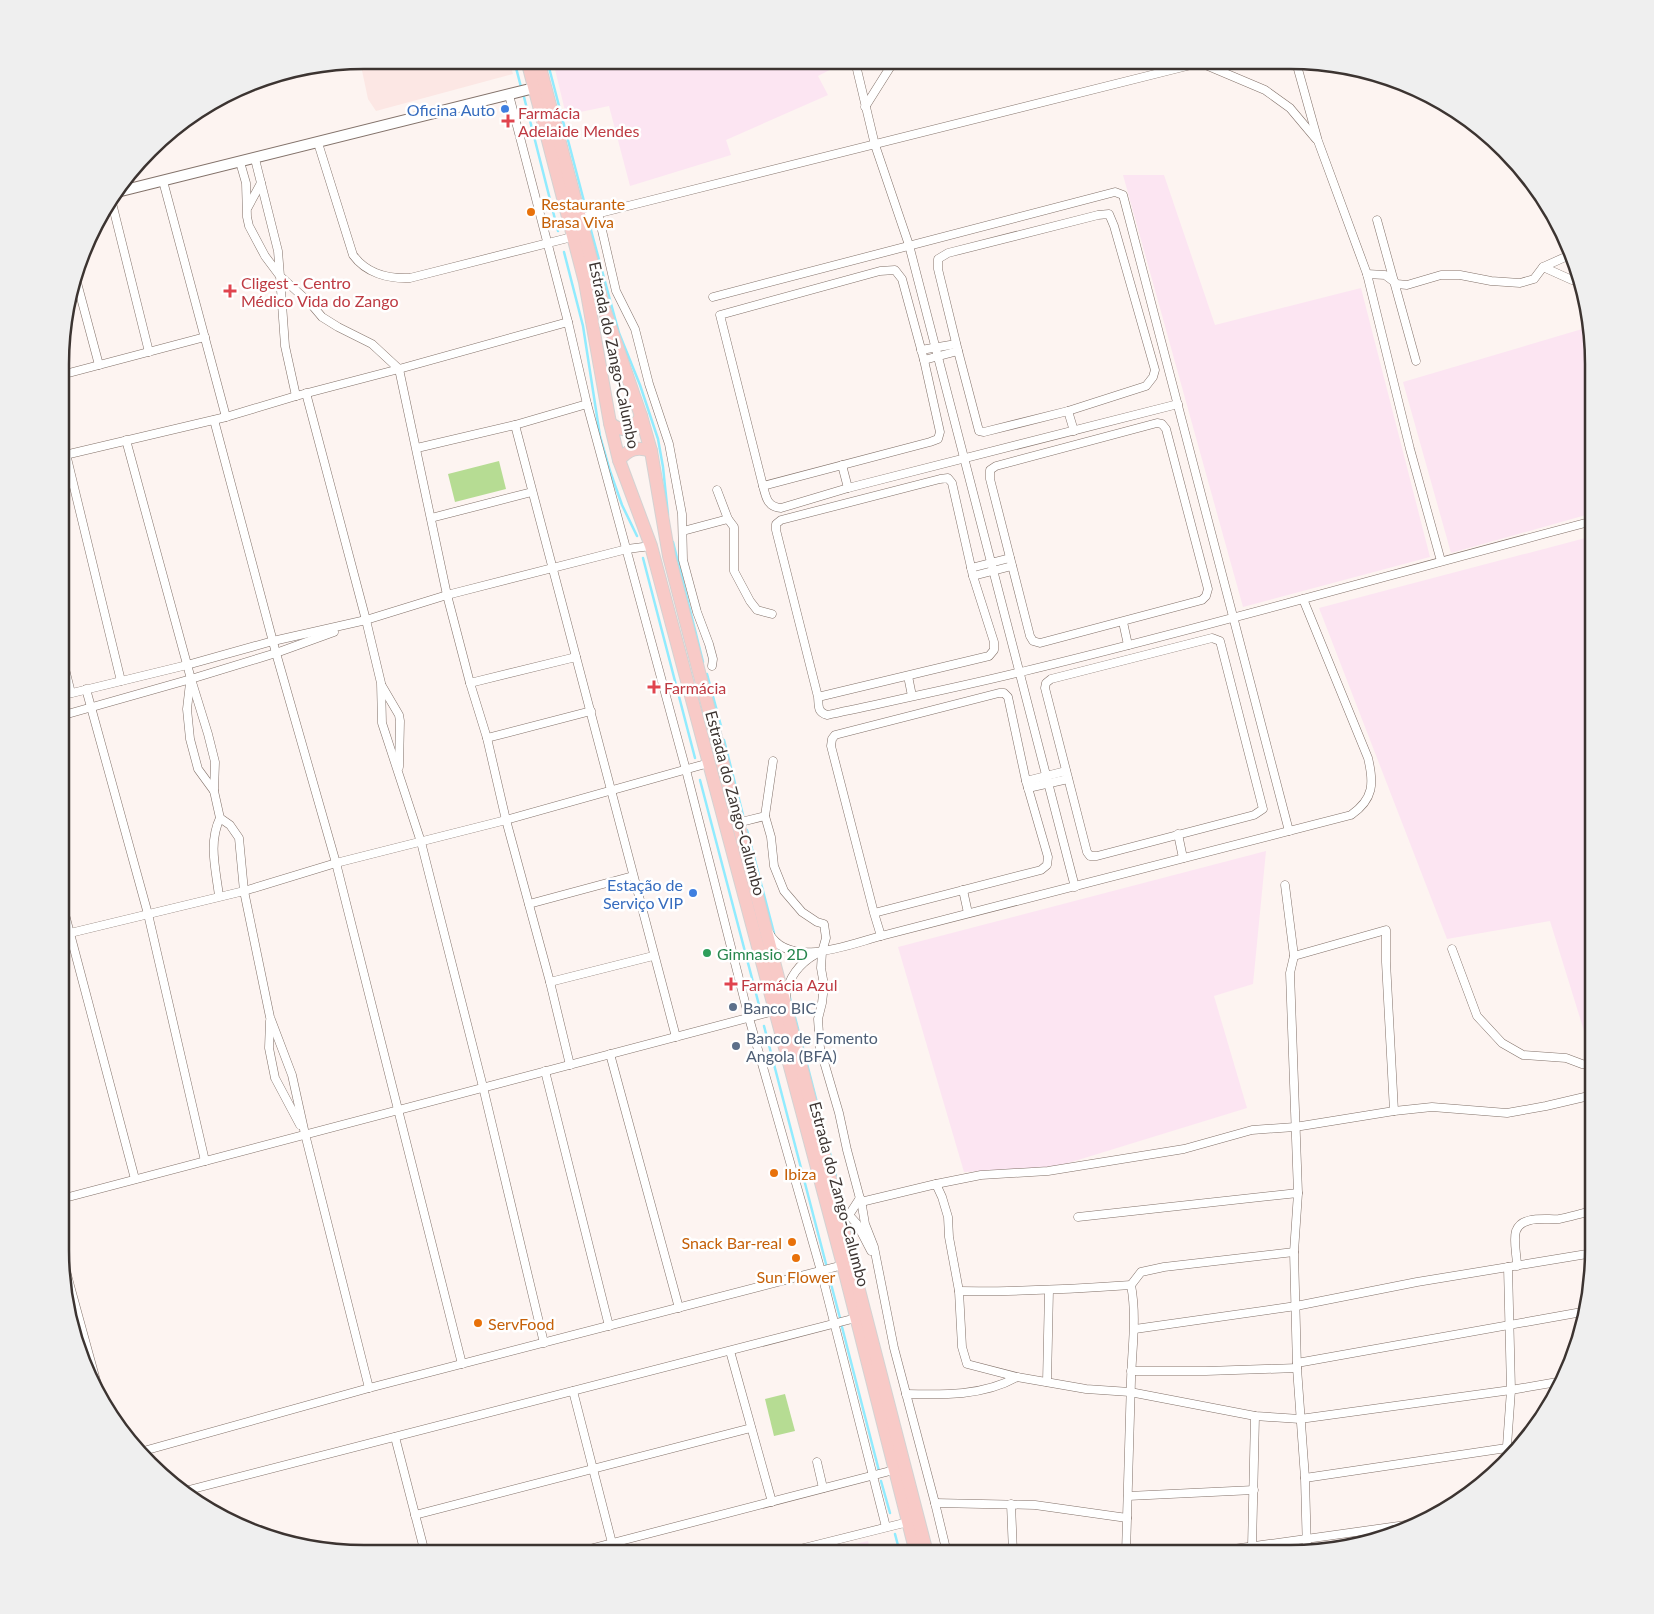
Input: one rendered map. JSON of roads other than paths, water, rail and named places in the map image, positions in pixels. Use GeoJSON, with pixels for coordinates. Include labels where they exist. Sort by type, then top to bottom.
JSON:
{"type":"FeatureCollection","features":[{"type":"Feature","properties":{"kind":"main road","name":"Estrada do Zango-Calumbo"},"geometry":{"type":"LineString","coordinates":[[526,69],[522,92],[564,239],[585,282],[610,423],[619,460],[651,546],[709,763],[779,1009],[844,1216],[925,1545]]}},
{"type":"Feature","properties":{"kind":"main road","name":"Estrada do Zango-Calumbo"},"geometry":{"type":"LineString","coordinates":[[541,69],[588,216],[605,312],[641,416],[651,451],[666,542],[742,821],[779,1009],[842,1266],[914,1545]]}},
{"type":"Feature","properties":{"kind":"main road"},"geometry":{"type":"LineString","coordinates":[[610,423],[616,428],[628,430],[638,422],[641,416]]}},
{"type":"Feature","properties":{"kind":"main road"},"geometry":{"type":"LineString","coordinates":[[619,460],[634,448],[643,448],[651,451]]}},
{"type":"Feature","properties":{"kind":"street"},"geometry":{"type":"LineString","coordinates":[[856,69],[875,145],[909,245],[1075,887]]}},
{"type":"Feature","properties":{"kind":"street"},"geometry":{"type":"LineString","coordinates":[[865,107],[889,69]]}},
{"type":"Feature","properties":{"kind":"street"},"geometry":{"type":"LineString","coordinates":[[712,666],[713,659],[709,644],[697,612],[683,560],[682,514],[669,444],[649,384],[638,335],[616,291],[588,216],[1174,69]]}},
{"type":"Feature","properties":{"kind":"street"},"geometry":{"type":"LineString","coordinates":[[1218,69],[1266,90],[1290,108],[1318,141]]}},
{"type":"Feature","properties":{"kind":"street"},"geometry":{"type":"LineString","coordinates":[[1298,69],[1318,141],[1366,274],[1410,449],[1441,561]]}},
{"type":"Feature","properties":{"kind":"street"},"geometry":{"type":"LineString","coordinates":[[126,190],[522,92],[548,243],[587,404],[686,770],[748,1018],[821,1271],[886,1527]]}},
{"type":"Feature","properties":{"kind":"street"},"geometry":{"type":"LineString","coordinates":[[318,143],[353,255],[358,262],[378,274],[410,278],[564,239]]}},
{"type":"Feature","properties":{"kind":"street"},"geometry":{"type":"LineString","coordinates":[[255,159],[278,251],[285,346],[296,396]]}},
{"type":"Feature","properties":{"kind":"street"},"geometry":{"type":"LineString","coordinates":[[240,162],[246,183],[246,217],[265,256],[280,276],[311,304],[322,317],[372,344],[399,369],[447,595],[470,683],[487,738],[506,820],[570,1064]]}},
{"type":"Feature","properties":{"kind":"street"},"geometry":{"type":"LineString","coordinates":[[163,182],[226,417]]}},
{"type":"Feature","properties":{"kind":"street"},"geometry":{"type":"LineString","coordinates":[[246,183],[266,203]]}},
{"type":"Feature","properties":{"kind":"street"},"geometry":{"type":"LineString","coordinates":[[247,209],[261,183]]}},
{"type":"Feature","properties":{"kind":"street"},"geometry":{"type":"LineString","coordinates":[[713,297],[1115,192],[1123,195],[1289,831]]}},
{"type":"Feature","properties":{"kind":"street"},"geometry":{"type":"LineString","coordinates":[[114,207],[149,352]]}},
{"type":"Feature","properties":{"kind":"street"},"geometry":{"type":"LineString","coordinates":[[1109,214],[1155,370],[1153,377],[1146,386],[1068,411],[984,432],[979,431],[957,347],[938,269],[938,259],[948,253],[1098,215],[1109,214]]}},
{"type":"Feature","properties":{"kind":"street"},"geometry":{"type":"LineString","coordinates":[[1377,220],[1416,361]]}},
{"type":"Feature","properties":{"kind":"street"},"geometry":{"type":"LineString","coordinates":[[1366,274],[1384,275],[1397,284],[1407,285],[1441,275],[1460,275],[1491,281],[1520,283],[1534,279],[1543,267],[1565,257]]}},
{"type":"Feature","properties":{"kind":"street"},"geometry":{"type":"LineString","coordinates":[[1543,267],[1573,280]]}},
{"type":"Feature","properties":{"kind":"street"},"geometry":{"type":"LineString","coordinates":[[763,486],[930,442],[938,438],[940,432],[922,350],[902,279],[895,270],[880,271],[720,315],[763,486],[768,503],[774,508],[781,508],[848,488],[1178,404]]}},
{"type":"Feature","properties":{"kind":"street"},"geometry":{"type":"LineString","coordinates":[[79,289],[100,365]]}},
{"type":"Feature","properties":{"kind":"street"},"geometry":{"type":"LineString","coordinates":[[69,454],[226,417],[306,393],[568,322]]}},
{"type":"Feature","properties":{"kind":"street"},"geometry":{"type":"LineString","coordinates":[[69,373],[205,338]]}},
{"type":"Feature","properties":{"kind":"street"},"geometry":{"type":"LineString","coordinates":[[924,360],[937,352],[957,347]]}},
{"type":"Feature","properties":{"kind":"street"},"geometry":{"type":"LineString","coordinates":[[922,350],[937,352]]}},
{"type":"Feature","properties":{"kind":"street"},"geometry":{"type":"LineString","coordinates":[[306,393],[381,684],[382,723],[421,842],[483,1088],[544,1343]]}},
{"type":"Feature","properties":{"kind":"street"},"geometry":{"type":"LineString","coordinates":[[417,448],[515,425],[587,404]]}},
{"type":"Feature","properties":{"kind":"street"},"geometry":{"type":"LineString","coordinates":[[1068,411],[1074,431]]}},
{"type":"Feature","properties":{"kind":"street"},"geometry":{"type":"LineString","coordinates":[[214,420],[276,653],[336,863],[462,1364]]}},
{"type":"Feature","properties":{"kind":"street"},"geometry":{"type":"LineString","coordinates":[[1157,423],[1162,424],[1166,429],[1208,589],[1206,596],[1202,600],[1123,622],[1040,642],[1033,641],[1030,636],[1011,562],[990,479],[990,470],[996,466],[1157,423]]}},
{"type":"Feature","properties":{"kind":"street"},"geometry":{"type":"LineString","coordinates":[[515,425],[591,711],[653,956],[676,1037]]}},
{"type":"Feature","properties":{"kind":"street"},"geometry":{"type":"LineString","coordinates":[[126,440],[191,679],[208,734],[214,762],[214,791],[220,818],[215,829],[213,841],[220,896]]}},
{"type":"Feature","properties":{"kind":"street"},"geometry":{"type":"LineString","coordinates":[[842,465],[848,488]]}},
{"type":"Feature","properties":{"kind":"street"},"geometry":{"type":"LineString","coordinates":[[69,467],[121,681]]}},
{"type":"Feature","properties":{"kind":"street"},"geometry":{"type":"LineString","coordinates":[[818,697],[989,656],[994,650],[994,642],[972,572],[952,483],[948,478],[940,479],[782,520],[776,524],[818,697],[819,711],[827,715],[1020,672],[1128,645],[1585,524]]}},
{"type":"Feature","properties":{"kind":"street"},"geometry":{"type":"LineString","coordinates":[[718,490],[728,519],[734,528],[734,571],[750,601],[758,610],[772,614]]}},
{"type":"Feature","properties":{"kind":"street"},"geometry":{"type":"LineString","coordinates":[[431,518],[532,492]]}},
{"type":"Feature","properties":{"kind":"street"},"geometry":{"type":"LineString","coordinates":[[683,531],[728,519]]}},
{"type":"Feature","properties":{"kind":"street"},"geometry":{"type":"LineString","coordinates":[[69,713],[276,653],[366,620],[447,595],[627,549],[651,546]]}},
{"type":"Feature","properties":{"kind":"street"},"geometry":{"type":"LineString","coordinates":[[972,572],[1011,562]]}},
{"type":"Feature","properties":{"kind":"street"},"geometry":{"type":"LineString","coordinates":[[763,921],[772,938],[787,949],[802,954],[820,952],[1351,815],[1363,807],[1371,792],[1372,775],[1368,758],[1303,599]]}},
{"type":"Feature","properties":{"kind":"street"},"geometry":{"type":"LineString","coordinates":[[69,693],[366,620]]}},
{"type":"Feature","properties":{"kind":"street"},"geometry":{"type":"LineString","coordinates":[[1123,622],[1128,645]]}},
{"type":"Feature","properties":{"kind":"street"},"geometry":{"type":"LineString","coordinates":[[1212,638],[1220,641],[1263,809],[1254,815],[1097,856],[1090,856],[1087,852],[1067,775],[1045,688],[1046,683],[1051,679],[1212,638]]}},
{"type":"Feature","properties":{"kind":"street"},"geometry":{"type":"LineString","coordinates":[[470,683],[576,657]]}},
{"type":"Feature","properties":{"kind":"street"},"geometry":{"type":"LineString","coordinates":[[908,676],[912,696]]}},
{"type":"Feature","properties":{"kind":"street"},"geometry":{"type":"LineString","coordinates":[[191,679],[187,709],[190,739],[198,769],[214,791]]}},
{"type":"Feature","properties":{"kind":"street"},"geometry":{"type":"LineString","coordinates":[[381,684],[399,715],[399,772]]}},
{"type":"Feature","properties":{"kind":"street"},"geometry":{"type":"LineString","coordinates":[[86,689],[148,914],[205,1161]]}},
{"type":"Feature","properties":{"kind":"street"},"geometry":{"type":"LineString","coordinates":[[874,913],[1041,870],[1047,866],[1048,857],[1028,785],[1008,697],[1004,693],[836,735],[832,739],[831,746],[874,913],[881,936]]}},
{"type":"Feature","properties":{"kind":"street"},"geometry":{"type":"LineString","coordinates":[[487,738],[591,711]]}},
{"type":"Feature","properties":{"kind":"street"},"geometry":{"type":"LineString","coordinates":[[773,761],[765,816],[771,837],[774,866],[784,891],[802,912],[817,922],[824,924],[826,938],[820,952],[824,985],[818,1019],[820,1048],[839,1113],[865,1224],[874,1247],[886,1311],[945,1545]]}},
{"type":"Feature","properties":{"kind":"street"},"geometry":{"type":"LineString","coordinates":[[69,933],[244,891],[336,863],[506,820],[709,763]]}},
{"type":"Feature","properties":{"kind":"street"},"geometry":{"type":"LineString","coordinates":[[1028,785],[1067,775]]}},
{"type":"Feature","properties":{"kind":"street"},"geometry":{"type":"LineString","coordinates":[[742,821],[765,816]]}},
{"type":"Feature","properties":{"kind":"street"},"geometry":{"type":"LineString","coordinates":[[220,818],[230,825],[239,838],[244,891],[270,1017],[292,1075],[369,1388]]}},
{"type":"Feature","properties":{"kind":"street"},"geometry":{"type":"LineString","coordinates":[[1178,834],[1183,858]]}},
{"type":"Feature","properties":{"kind":"street"},"geometry":{"type":"LineString","coordinates":[[529,904],[633,876]]}},
{"type":"Feature","properties":{"kind":"street"},"geometry":{"type":"LineString","coordinates":[[1285,884],[1294,956],[1290,973],[1298,1192],[1294,1252],[1297,1366],[1306,1478],[1306,1545]]}},
{"type":"Feature","properties":{"kind":"street"},"geometry":{"type":"LineString","coordinates":[[963,890],[968,913]]}},
{"type":"Feature","properties":{"kind":"street"},"geometry":{"type":"LineString","coordinates":[[1294,956],[1386,930],[1394,1111]]}},
{"type":"Feature","properties":{"kind":"street"},"geometry":{"type":"LineString","coordinates":[[69,945],[135,1179]]}},
{"type":"Feature","properties":{"kind":"street"},"geometry":{"type":"LineString","coordinates":[[1452,949],[1476,1016],[1502,1043],[1523,1055],[1566,1058],[1585,1064]]}},
{"type":"Feature","properties":{"kind":"street"},"geometry":{"type":"LineString","coordinates":[[69,1196],[779,1009],[793,975],[804,960],[820,952]]}},
{"type":"Feature","properties":{"kind":"street"},"geometry":{"type":"LineString","coordinates":[[550,982],[653,956]]}},
{"type":"Feature","properties":{"kind":"street"},"geometry":{"type":"LineString","coordinates":[[270,1017],[269,1048],[275,1078],[305,1134]]}},
{"type":"Feature","properties":{"kind":"street"},"geometry":{"type":"LineString","coordinates":[[610,1054],[679,1308]]}},
{"type":"Feature","properties":{"kind":"street"},"geometry":{"type":"LineString","coordinates":[[545,1071],[609,1326]]}},
{"type":"Feature","properties":{"kind":"street"},"geometry":{"type":"LineString","coordinates":[[844,1216],[860,1200],[981,1176],[1048,1172],[1184,1149],[1252,1130],[1295,1127],[1432,1106],[1507,1112],[1546,1106],[1585,1097]]}},
{"type":"Feature","properties":{"kind":"street"},"geometry":{"type":"LineString","coordinates":[[936,1184],[948,1217],[949,1237],[959,1291],[962,1347],[967,1364],[1017,1377],[1086,1389],[1130,1392],[1255,1416],[1300,1419],[1554,1383]]}},
{"type":"Feature","properties":{"kind":"street"},"geometry":{"type":"LineString","coordinates":[[1078,1218],[1298,1192]]}},
{"type":"Feature","properties":{"kind":"street"},"geometry":{"type":"LineString","coordinates":[[1517,1266],[1515,1238],[1516,1230],[1521,1224],[1529,1220],[1559,1218],[1585,1213]]}},
{"type":"Feature","properties":{"kind":"street"},"geometry":{"type":"LineString","coordinates":[[844,1216],[858,1218],[865,1224]]}},
{"type":"Feature","properties":{"kind":"street"},"geometry":{"type":"LineString","coordinates":[[844,1216],[857,1224],[877,1265]]}},
{"type":"Feature","properties":{"kind":"street"},"geometry":{"type":"LineString","coordinates":[[1126,1545],[1130,1392],[1135,1329],[1134,1300],[1131,1285],[1141,1272],[1164,1267],[1294,1252]]}},
{"type":"Feature","properties":{"kind":"street"},"geometry":{"type":"LineString","coordinates":[[1135,1329],[1296,1306],[1417,1282],[1585,1254]]}},
{"type":"Feature","properties":{"kind":"street"},"geometry":{"type":"LineString","coordinates":[[147,1450],[369,1388],[842,1266]]}},
{"type":"Feature","properties":{"kind":"street"},"geometry":{"type":"LineString","coordinates":[[1306,1478],[1507,1448],[1511,1390],[1508,1268]]}},
{"type":"Feature","properties":{"kind":"street"},"geometry":{"type":"LineString","coordinates":[[959,1291],[1049,1290],[1131,1285]]}},
{"type":"Feature","properties":{"kind":"street"},"geometry":{"type":"LineString","coordinates":[[1047,1382],[1049,1290]]}},
{"type":"Feature","properties":{"kind":"street"},"geometry":{"type":"LineString","coordinates":[[71,1291],[92,1364]]}},
{"type":"Feature","properties":{"kind":"street"},"geometry":{"type":"LineString","coordinates":[[1131,1370],[1206,1371],[1297,1366],[1510,1324],[1579,1313]]}},
{"type":"Feature","properties":{"kind":"street"},"geometry":{"type":"LineString","coordinates":[[191,1489],[856,1318]]}},
{"type":"Feature","properties":{"kind":"street"},"geometry":{"type":"LineString","coordinates":[[730,1350],[772,1502]]}},
{"type":"Feature","properties":{"kind":"street"},"geometry":{"type":"LineString","coordinates":[[906,1394],[931,1395],[982,1390],[1004,1384],[1017,1377]]}},
{"type":"Feature","properties":{"kind":"street"},"geometry":{"type":"LineString","coordinates":[[573,1391],[612,1543]]}},
{"type":"Feature","properties":{"kind":"street"},"geometry":{"type":"LineString","coordinates":[[1252,1545],[1255,1416]]}},
{"type":"Feature","properties":{"kind":"street"},"geometry":{"type":"LineString","coordinates":[[415,1515],[751,1428]]}},
{"type":"Feature","properties":{"kind":"street"},"geometry":{"type":"LineString","coordinates":[[395,1437],[423,1545]]}},
{"type":"Feature","properties":{"kind":"street"},"geometry":{"type":"LineString","coordinates":[[817,1462],[823,1488]]}},
{"type":"Feature","properties":{"kind":"street"},"geometry":{"type":"LineString","coordinates":[[604,1545],[894,1470]]}},
{"type":"Feature","properties":{"kind":"street"},"geometry":{"type":"LineString","coordinates":[[1128,1496],[1254,1490]]}},
{"type":"Feature","properties":{"kind":"street"},"geometry":{"type":"LineString","coordinates":[[935,1502],[1035,1505],[1127,1518]]}},
{"type":"Feature","properties":{"kind":"street"},"geometry":{"type":"LineString","coordinates":[[1011,1504],[1013,1545]]}},
{"type":"Feature","properties":{"kind":"street"},"geometry":{"type":"LineString","coordinates":[[815,1545],[908,1522]]}},
{"type":"Feature","properties":{"kind":"street"},"geometry":{"type":"LineString","coordinates":[[1267,1545],[1393,1527]]}},
{"type":"Feature","properties":{"kind":"waterway"},"geometry":{"type":"LineString","coordinates":[[516,69],[521,87]]}},
{"type":"Feature","properties":{"kind":"waterway"},"geometry":{"type":"LineString","coordinates":[[549,69],[586,209]]}},
{"type":"Feature","properties":{"kind":"waterway"},"geometry":{"type":"LineString","coordinates":[[524,97],[558,231]]}},
{"type":"Feature","properties":{"kind":"waterway"},"geometry":{"type":"LineString","coordinates":[[589,223],[619,333],[640,385],[658,439],[668,515]]}},
{"type":"Feature","properties":{"kind":"waterway"},"geometry":{"type":"LineString","coordinates":[[564,252],[583,326],[600,436],[622,505],[637,536]]}},
{"type":"Feature","properties":{"kind":"waterway"},"geometry":{"type":"LineString","coordinates":[[673,542],[703,662]]}},
{"type":"Feature","properties":{"kind":"waterway"},"geometry":{"type":"LineString","coordinates":[[643,558],[695,758]]}},
{"type":"Feature","properties":{"kind":"waterway"},"geometry":{"type":"LineString","coordinates":[[707,674],[721,726]]}},
{"type":"Feature","properties":{"kind":"waterway"},"geometry":{"type":"LineString","coordinates":[[724,740],[743,815]]}},
{"type":"Feature","properties":{"kind":"waterway"},"geometry":{"type":"LineString","coordinates":[[700,780],[759,1005]]}},
{"type":"Feature","properties":{"kind":"waterway"},"geometry":{"type":"LineString","coordinates":[[747,830],[774,933]]}},
{"type":"Feature","properties":{"kind":"waterway"},"geometry":{"type":"LineString","coordinates":[[789,994],[840,1192]]}},
{"type":"Feature","properties":{"kind":"waterway"},"geometry":{"type":"LineString","coordinates":[[764,1026],[826,1264]]}},
{"type":"Feature","properties":{"kind":"waterway"},"geometry":{"type":"LineString","coordinates":[[847,1219],[857,1259]]}},
{"type":"Feature","properties":{"kind":"waterway"},"geometry":{"type":"LineString","coordinates":[[831,1284],[840,1318]]}},
{"type":"Feature","properties":{"kind":"waterway"},"geometry":{"type":"LineString","coordinates":[[842,1327],[879,1471]]}},
{"type":"Feature","properties":{"kind":"waterway"},"geometry":{"type":"LineString","coordinates":[[881,1481],[890,1513]]}},
{"type":"Feature","properties":{"kind":"waterway"},"geometry":{"type":"LineString","coordinates":[[895,1534],[898,1545]]}},
{"type":"Feature","properties":{"kind":"place","name":"Oficina Auto"},"geometry":{"type":"Point","coordinates":[505,109]}},
{"type":"Feature","properties":{"kind":"place","name":"Farmácia Adelaide Mendes"},"geometry":{"type":"Point","coordinates":[508,121]}},
{"type":"Feature","properties":{"kind":"place","name":"Restaurante Brasa Viva"},"geometry":{"type":"Point","coordinates":[531,212]}},
{"type":"Feature","properties":{"kind":"place","name":"Cligest - Centro Médico Vida do Zango"},"geometry":{"type":"Point","coordinates":[230,291]}},
{"type":"Feature","properties":{"kind":"place","name":"Farmácia"},"geometry":{"type":"Point","coordinates":[654,687]}},
{"type":"Feature","properties":{"kind":"place","name":"Estação de Serviço VIP"},"geometry":{"type":"Point","coordinates":[693,893]}},
{"type":"Feature","properties":{"kind":"place","name":"Gimnasio 2D"},"geometry":{"type":"Point","coordinates":[707,953]}},
{"type":"Feature","properties":{"kind":"place","name":"Farmácia Azul"},"geometry":{"type":"Point","coordinates":[731,984]}},
{"type":"Feature","properties":{"kind":"place","name":"Banco BIC"},"geometry":{"type":"Point","coordinates":[733,1007]}},
{"type":"Feature","properties":{"kind":"place","name":"Banco de Fomento Angola (BFA)"},"geometry":{"type":"Point","coordinates":[736,1046]}},
{"type":"Feature","properties":{"kind":"place","name":"Ibiza"},"geometry":{"type":"Point","coordinates":[774,1173]}},
{"type":"Feature","properties":{"kind":"place","name":"Snack Bar-real"},"geometry":{"type":"Point","coordinates":[792,1242]}},
{"type":"Feature","properties":{"kind":"place","name":"Sun Flower"},"geometry":{"type":"Point","coordinates":[796,1258]}},
{"type":"Feature","properties":{"kind":"place","name":"ServFood"},"geometry":{"type":"Point","coordinates":[478,1323]}}]}
